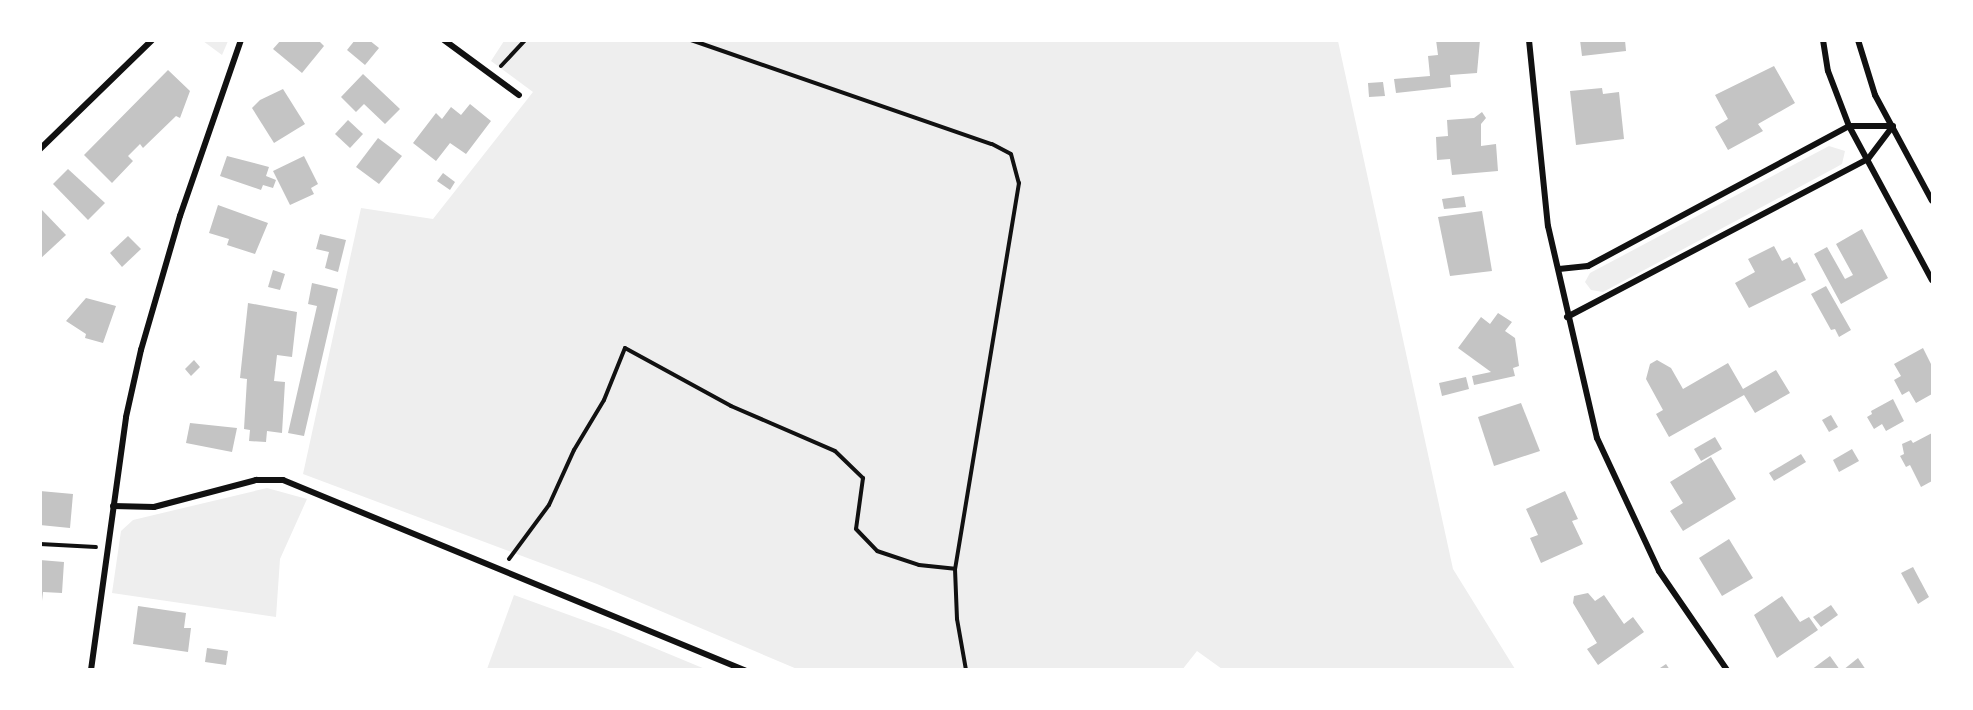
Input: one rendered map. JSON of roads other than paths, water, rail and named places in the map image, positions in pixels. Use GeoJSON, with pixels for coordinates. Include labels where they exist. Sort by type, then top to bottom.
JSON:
{"type":"FeatureCollection","features":[{"type":"Feature","properties":{"kind":"street"},"geometry":{"type":"LineString","coordinates":[[40,149],[152,40]]}},
{"type":"Feature","properties":{"kind":"street"},"geometry":{"type":"LineString","coordinates":[[91,669],[126,417],[141,350],[180,216],[241,40]]}},
{"type":"Feature","properties":{"kind":"street"},"geometry":{"type":"LineString","coordinates":[[444,40],[519,95]]}},
{"type":"Feature","properties":{"kind":"street"},"geometry":{"type":"LineString","coordinates":[[1529,40],[1548,226],[1597,438],[1659,571],[1727,669]]}},
{"type":"Feature","properties":{"kind":"street"},"geometry":{"type":"LineString","coordinates":[[1823,40],[1828,71],[1849,126],[1932,280]]}},
{"type":"Feature","properties":{"kind":"street"},"geometry":{"type":"LineString","coordinates":[[1858,40],[1866,73],[1932,201]]}},
{"type":"Feature","properties":{"kind":"street"},"geometry":{"type":"LineString","coordinates":[[1559,269],[1588,266],[1849,126],[1893,126]]}},
{"type":"Feature","properties":{"kind":"street"},"geometry":{"type":"LineString","coordinates":[[1567,316],[1868,159],[1893,126]]}},
{"type":"Feature","properties":{"kind":"street"},"geometry":{"type":"LineString","coordinates":[[113,506],[154,507],[256,480],[283,480],[745,669]]}}]}
